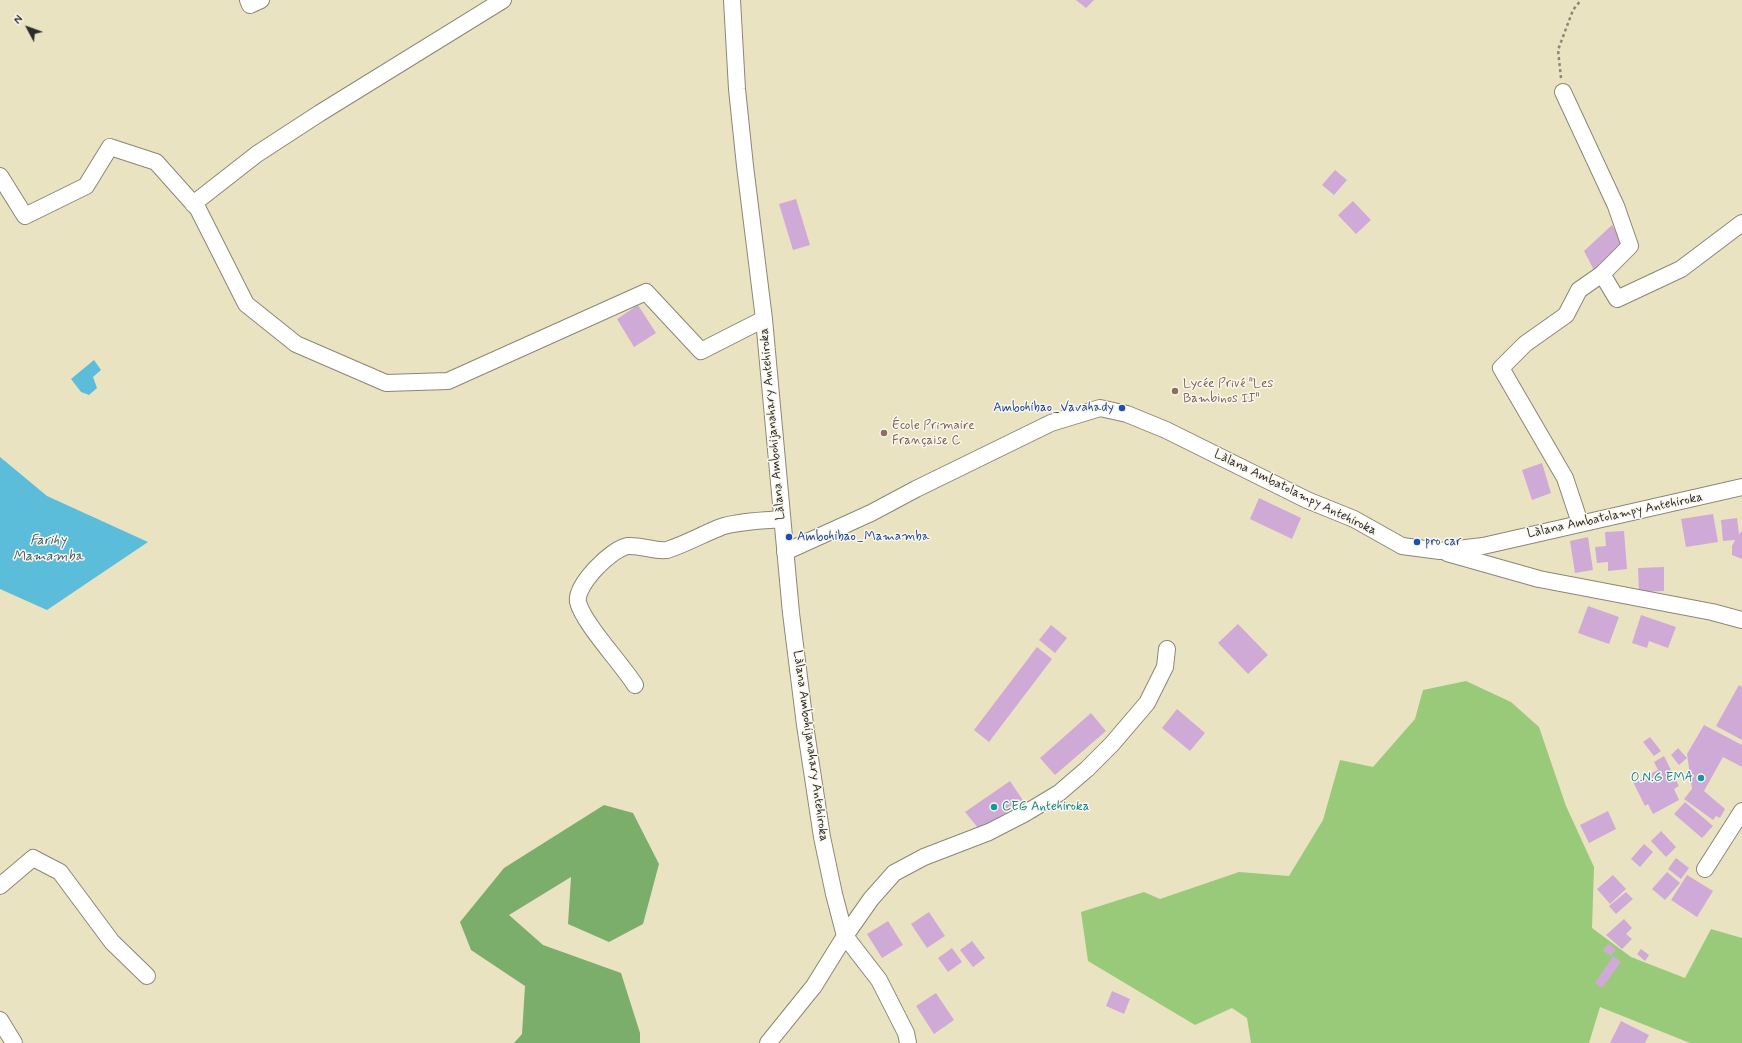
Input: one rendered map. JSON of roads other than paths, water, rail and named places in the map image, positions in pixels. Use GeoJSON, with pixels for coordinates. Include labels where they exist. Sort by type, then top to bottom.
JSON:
{"type":"FeatureCollection","features":[{"type":"Feature","properties":{"kind":"street"},"geometry":{"type":"LineString","coordinates":[[248,0],[250,6],[261,0]]}},
{"type":"Feature","properties":{"kind":"street"},"geometry":{"type":"LineString","coordinates":[[193,204],[257,154],[320,113],[503,0]]}},
{"type":"Feature","properties":{"kind":"street","name":"Làlana Ambohijanahary Antehiroka"},"geometry":{"type":"LineString","coordinates":[[732,0],[737,89],[764,319],[781,519],[791,613],[806,733],[822,837],[834,894],[845,936],[879,980],[906,1033],[908,1043]]}},
{"type":"Feature","properties":{"kind":"street"},"geometry":{"type":"LineString","coordinates":[[1563,92],[1616,206],[1630,246],[1602,274],[1579,290],[1566,315],[1525,344],[1501,368],[1565,478],[1580,523]]}},
{"type":"Feature","properties":{"kind":"street"},"geometry":{"type":"LineString","coordinates":[[0,176],[25,216],[86,186],[110,147],[156,162],[198,209],[246,304],[296,344],[386,383],[448,380],[646,292],[701,351],[764,319]]}},
{"type":"Feature","properties":{"kind":"street"},"geometry":{"type":"LineString","coordinates":[[1602,274],[1617,298],[1681,269],[1742,222]]}},
{"type":"Feature","properties":{"kind":"street","name":"Làlana Ambatolampy Antehiroka"},"geometry":{"type":"LineString","coordinates":[[785,552],[871,513],[916,489],[1052,424],[1100,408],[1127,414],[1166,430],[1307,500],[1354,519],[1402,546],[1440,551],[1483,546],[1742,487]]}},
{"type":"Feature","properties":{"kind":"street"},"geometry":{"type":"LineString","coordinates":[[635,684],[584,617],[578,601],[580,588],[595,570],[616,550],[627,546],[642,546],[665,550],[685,544],[722,527],[733,524],[781,519]]}},
{"type":"Feature","properties":{"kind":"street"},"geometry":{"type":"LineString","coordinates":[[1440,551],[1539,579],[1712,612],[1742,620]]}},
{"type":"Feature","properties":{"kind":"street"},"geometry":{"type":"LineString","coordinates":[[768,1043],[814,986],[845,936],[871,899],[894,873],[924,857],[989,832],[1024,814],[1059,793],[1087,769],[1112,744],[1147,703],[1165,667],[1167,649]]}},
{"type":"Feature","properties":{"kind":"street"},"geometry":{"type":"LineString","coordinates":[[1705,869],[1742,811]]}},
{"type":"Feature","properties":{"kind":"street"},"geometry":{"type":"LineString","coordinates":[[0,886],[33,858],[60,872],[112,942],[147,976]]}},
{"type":"Feature","properties":{"kind":"street"},"geometry":{"type":"LineString","coordinates":[[0,1020],[14,1043]]}},
{"type":"Feature","properties":{"kind":"water"},"geometry":{"type":"Polygon","coordinates":[[[94,360],[101,370],[93,377],[97,388],[89,395],[81,392],[71,379],[94,360]]]}},
{"type":"Feature","properties":{"kind":"water","name":"Farihy Mamamba"},"geometry":{"type":"Polygon","coordinates":[[[0,457],[47,496],[148,542],[47,610],[0,589],[0,457]]]}},
{"type":"Feature","properties":{"kind":"place","name":"Lycée Privé \"Les Bambinos II\""},"geometry":{"type":"Point","coordinates":[1175,391]}},
{"type":"Feature","properties":{"kind":"place","name":"Ambohibao_Vavahady"},"geometry":{"type":"Point","coordinates":[1122,408]}},
{"type":"Feature","properties":{"kind":"place","name":"École Primaire Française C"},"geometry":{"type":"Point","coordinates":[884,433]}},
{"type":"Feature","properties":{"kind":"place","name":"Ambohibao_Mamamba"},"geometry":{"type":"Point","coordinates":[789,537]}},
{"type":"Feature","properties":{"kind":"place","name":"pro car"},"geometry":{"type":"Point","coordinates":[1417,542]}},
{"type":"Feature","properties":{"kind":"place","name":"O.N.G EMA"},"geometry":{"type":"Point","coordinates":[1701,778]}},
{"type":"Feature","properties":{"kind":"place","name":"CEG Antehiroka"},"geometry":{"type":"Point","coordinates":[994,807]}}]}
